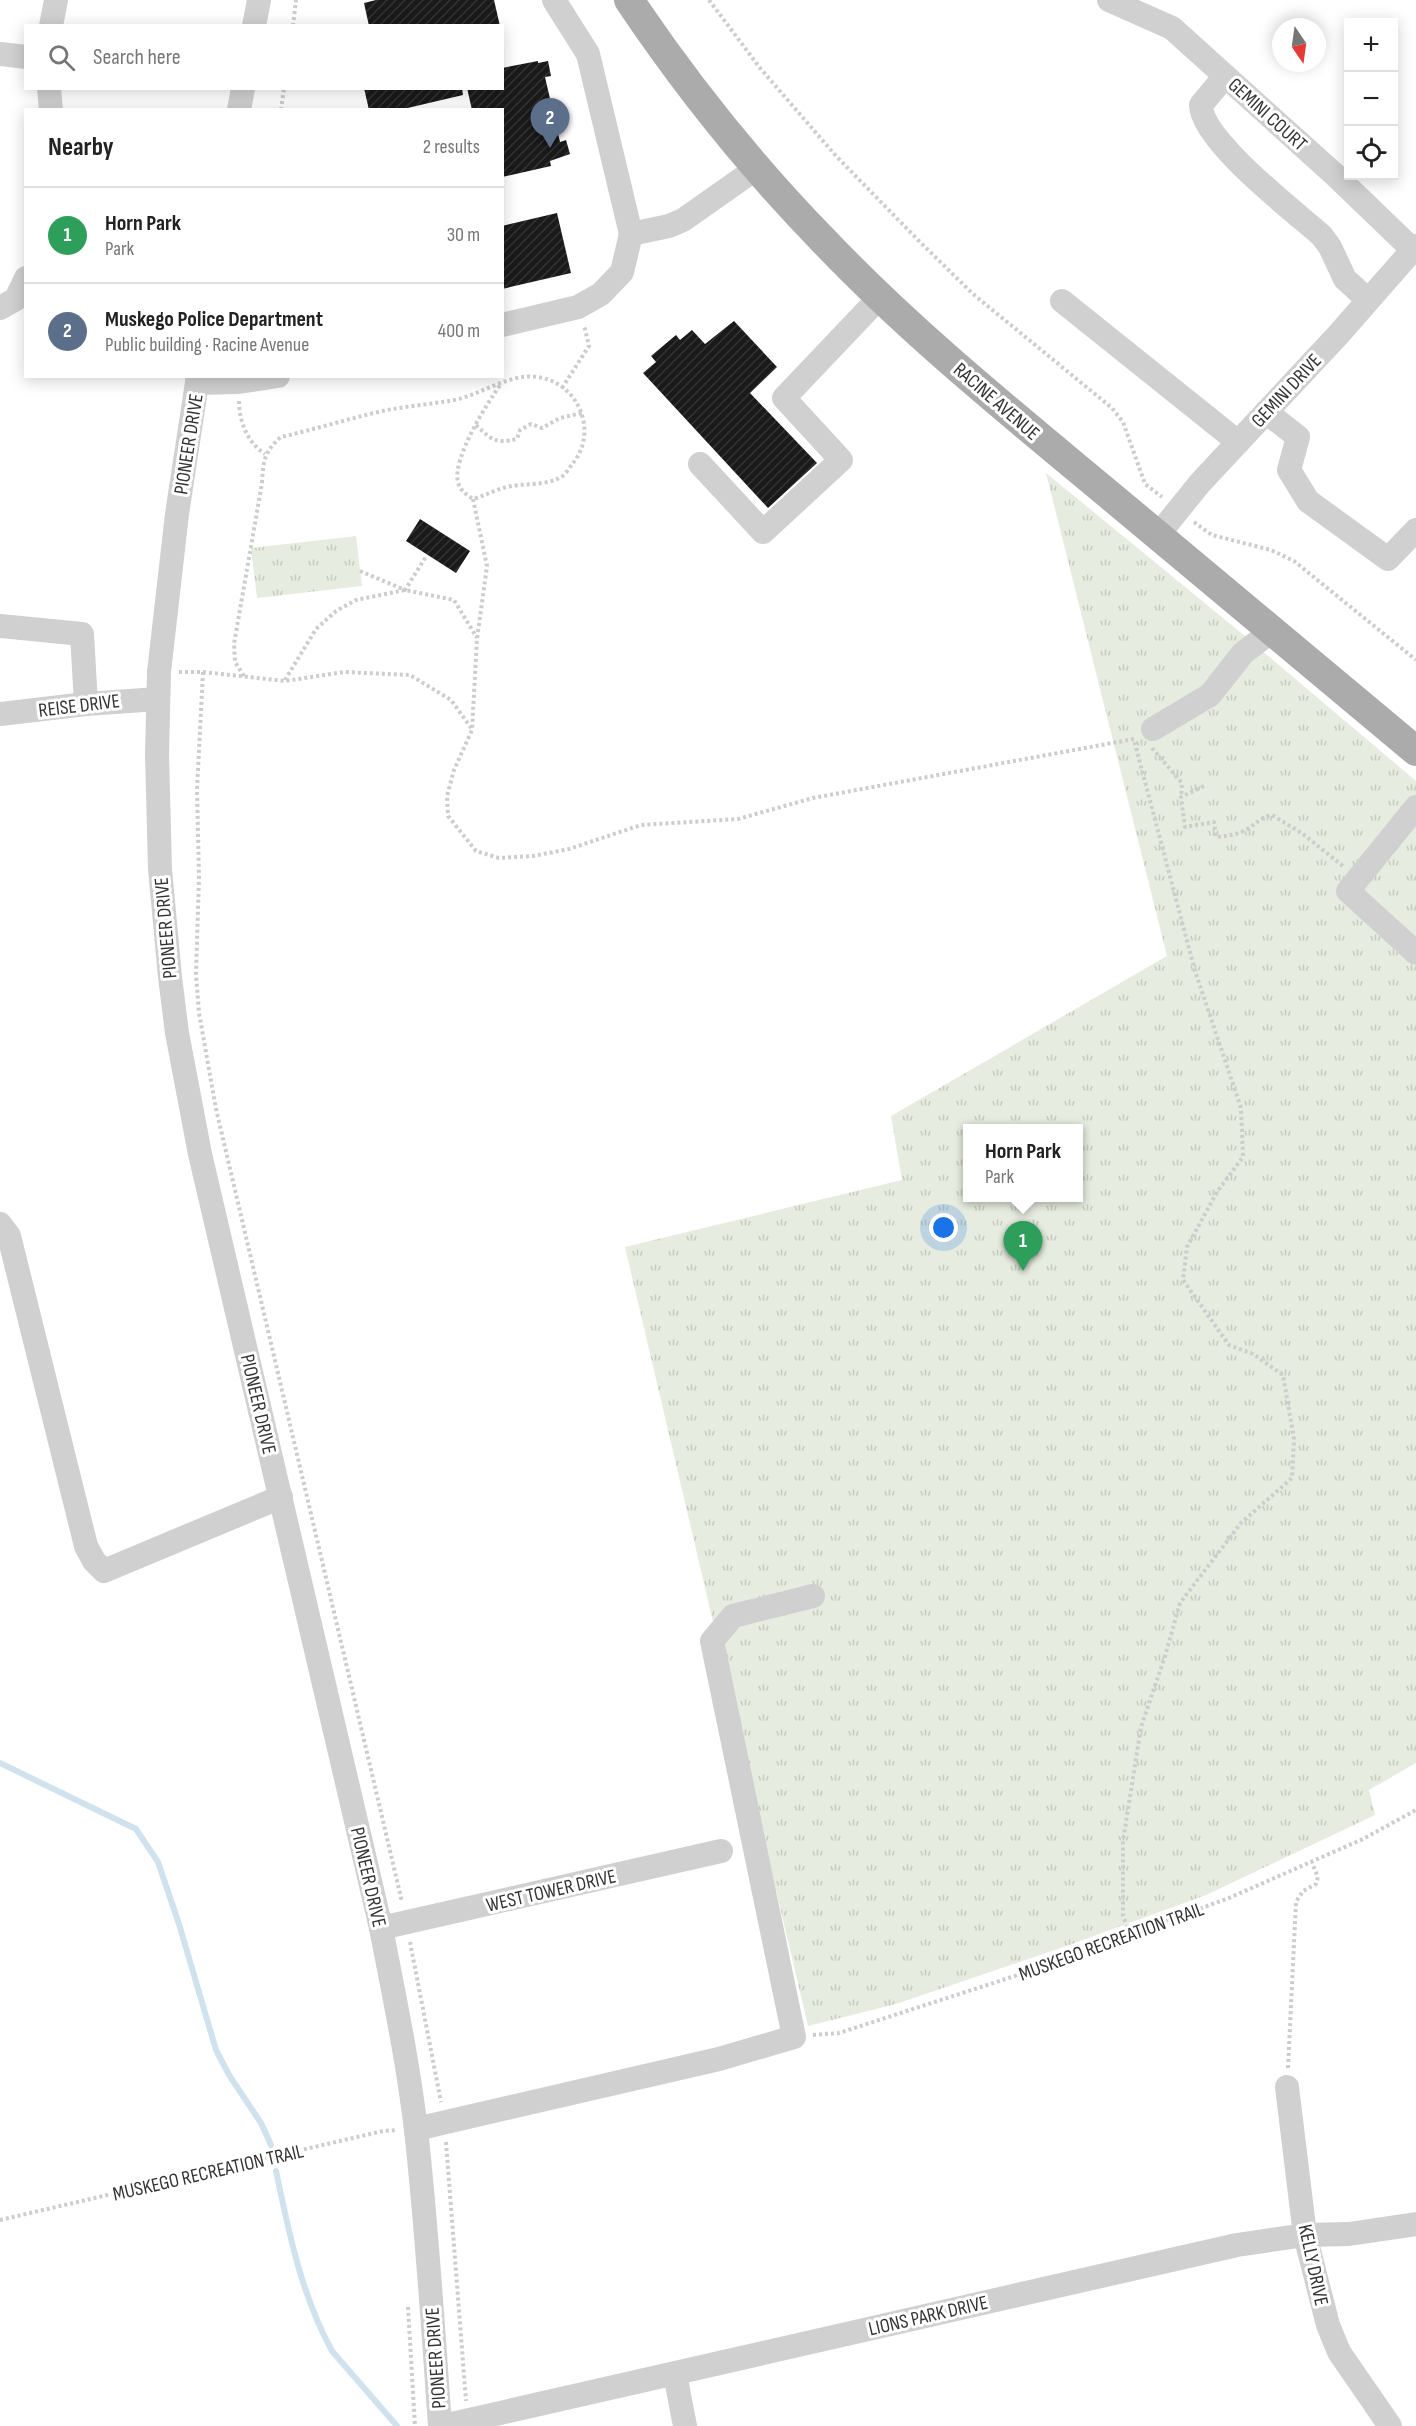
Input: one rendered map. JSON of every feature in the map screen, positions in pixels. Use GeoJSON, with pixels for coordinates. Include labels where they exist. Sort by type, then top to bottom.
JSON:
{"type":"FeatureCollection","features":[{"type":"Feature","properties":{"kind":"main road","name":"RACINE AVENUE"},"geometry":{"type":"LineString","coordinates":[[629,0],[729,135],[822,240],[880,297],[952,362],[1416,751]]}},
{"type":"Feature","properties":{"kind":"street"},"geometry":{"type":"LineString","coordinates":[[51,24],[56,0]]}},
{"type":"Feature","properties":{"kind":"street"},"geometry":{"type":"LineString","coordinates":[[254,24],[259,0]]}},
{"type":"Feature","properties":{"kind":"street"},"geometry":{"type":"LineString","coordinates":[[504,325],[578,307],[601,294],[622,272],[631,234],[588,54],[554,0]]}},
{"type":"Feature","properties":{"kind":"street","name":"GEMINI COURT"},"geometry":{"type":"LineString","coordinates":[[1108,0],[1172,28],[1414,248]]}},
{"type":"Feature","properties":{"kind":"street"},"geometry":{"type":"LineString","coordinates":[[0,54],[24,57]]}},
{"type":"Feature","properties":{"kind":"street"},"geometry":{"type":"LineString","coordinates":[[1225,76],[1201,105],[1205,123],[1222,146],[1322,236],[1330,247],[1345,279],[1368,300]]}},
{"type":"Feature","properties":{"kind":"street"},"geometry":{"type":"LineString","coordinates":[[49,90],[51,108]]}},
{"type":"Feature","properties":{"kind":"street"},"geometry":{"type":"LineString","coordinates":[[239,108],[243,90]]}},
{"type":"Feature","properties":{"kind":"street"},"geometry":{"type":"LineString","coordinates":[[631,234],[669,226],[684,220],[757,168]]}},
{"type":"Feature","properties":{"kind":"street","name":"GEMINI DRIVE"},"geometry":{"type":"LineString","coordinates":[[1158,535],[1200,483],[1414,248]]}},
{"type":"Feature","properties":{"kind":"street"},"geometry":{"type":"LineString","coordinates":[[0,308],[16,300],[24,282]]}},
{"type":"Feature","properties":{"kind":"street"},"geometry":{"type":"LineString","coordinates":[[700,464],[763,532],[840,460],[784,398],[880,297]]}},
{"type":"Feature","properties":{"kind":"street"},"geometry":{"type":"LineString","coordinates":[[1062,301],[1238,442]]}},
{"type":"Feature","properties":{"kind":"street"},"geometry":{"type":"LineString","coordinates":[[197,380],[238,382],[265,378]]}},
{"type":"Feature","properties":{"kind":"street","name":"PIONEER DRIVE"},"geometry":{"type":"LineString","coordinates":[[197,380],[177,514],[159,672],[157,755],[160,869],[170,977],[177,1033],[200,1154],[381,1928],[404,2049],[416,2129],[442,2426]]}},
{"type":"Feature","properties":{"kind":"street"},"geometry":{"type":"LineString","coordinates":[[1266,412],[1298,437],[1289,470],[1308,501],[1388,559],[1416,530]]}},
{"type":"Feature","properties":{"kind":"street"},"geometry":{"type":"LineString","coordinates":[[0,626],[82,634],[86,704]]}},
{"type":"Feature","properties":{"kind":"street"},"geometry":{"type":"LineString","coordinates":[[1142,734],[1210,694],[1243,652],[1272,632]]}},
{"type":"Feature","properties":{"kind":"street","name":"REISE DRIVE"},"geometry":{"type":"LineString","coordinates":[[0,714],[86,704],[158,699]]}},
{"type":"Feature","properties":{"kind":"street"},"geometry":{"type":"LineString","coordinates":[[1416,807],[1348,891],[1416,953]]}},
{"type":"Feature","properties":{"kind":"street"},"geometry":{"type":"LineString","coordinates":[[0,1224],[9,1236],[86,1546],[94,1561],[104,1571],[281,1497]]}},
{"type":"Feature","properties":{"kind":"street"},"geometry":{"type":"LineString","coordinates":[[416,2129],[719,2059],[794,2037],[712,1641],[733,1616],[813,1596]]}},
{"type":"Feature","properties":{"kind":"street","name":"WEST TOWER DRIVE"},"geometry":{"type":"LineString","coordinates":[[381,1928],[721,1851]]}},
{"type":"Feature","properties":{"kind":"street","name":"KELLY DRIVE"},"geometry":{"type":"LineString","coordinates":[[1287,2087],[1305,2235],[1322,2304],[1339,2352],[1390,2426]]}},
{"type":"Feature","properties":{"kind":"street","name":"LIONS PARK DRIVE"},"geometry":{"type":"LineString","coordinates":[[442,2426],[1226,2248],[1305,2235],[1349,2234],[1416,2224]]}},
{"type":"Feature","properties":{"kind":"street"},"geometry":{"type":"LineString","coordinates":[[675,2374],[685,2426]]}},
{"type":"Feature","properties":{"kind":"path"},"geometry":{"type":"LineString","coordinates":[[292,24],[296,0]]}},
{"type":"Feature","properties":{"kind":"path"},"geometry":{"type":"LineString","coordinates":[[709,0],[760,69],[836,156],[910,231],[973,294],[1112,408],[1123,422],[1145,484]]}},
{"type":"Feature","properties":{"kind":"path"},"geometry":{"type":"LineString","coordinates":[[281,108],[284,90]]}},
{"type":"Feature","properties":{"kind":"path"},"geometry":{"type":"LineString","coordinates":[[562,388],[589,346],[578,307]]}},
{"type":"Feature","properties":{"kind":"path"},"geometry":{"type":"LineString","coordinates":[[244,676],[235,662],[234,644],[246,587],[265,454],[270,446],[281,437],[384,411],[456,400],[525,377],[539,377],[573,394],[582,413],[585,443],[578,457],[562,476],[539,484],[505,487],[473,499]]}},
{"type":"Feature","properties":{"kind":"path"},"geometry":{"type":"LineString","coordinates":[[238,382],[242,425],[256,448],[265,454]]}},
{"type":"Feature","properties":{"kind":"path"},"geometry":{"type":"LineString","coordinates":[[501,384],[483,410],[459,462],[457,481],[462,492],[473,499],[487,566],[477,639],[472,730],[454,770],[447,796],[448,816],[476,851],[499,858],[533,856],[569,849],[641,825],[738,819],[813,798],[1142,734]]}},
{"type":"Feature","properties":{"kind":"path"},"geometry":{"type":"LineString","coordinates":[[476,425],[490,438],[502,443],[517,439],[520,430],[531,424],[542,428],[560,418],[582,413]]}},
{"type":"Feature","properties":{"kind":"path"},"geometry":{"type":"LineString","coordinates":[[1200,527],[1212,535],[1271,550],[1294,561],[1416,660]]}},
{"type":"Feature","properties":{"kind":"path"},"geometry":{"type":"LineString","coordinates":[[285,681],[316,630],[336,611],[356,600],[405,590],[428,555]]}},
{"type":"Feature","properties":{"kind":"path"},"geometry":{"type":"LineString","coordinates":[[360,571],[405,590],[454,600],[477,639]]}},
{"type":"Feature","properties":{"kind":"path"},"geometry":{"type":"LineString","coordinates":[[159,672],[203,672],[285,681],[344,672],[410,675],[451,700],[472,730]]}},
{"type":"Feature","properties":{"kind":"path"},"geometry":{"type":"LineString","coordinates":[[203,672],[197,789],[199,877],[196,974],[199,1013],[216,1109],[404,1913]]}},
{"type":"Feature","properties":{"kind":"path"},"geometry":{"type":"LineString","coordinates":[[1142,734],[1182,783],[1181,797],[1185,827],[1214,822],[1216,837],[1231,836],[1247,829],[1262,817],[1272,815],[1303,834],[1358,879]]}},
{"type":"Feature","properties":{"kind":"path"},"geometry":{"type":"LineString","coordinates":[[1130,1933],[1123,1916],[1123,1841],[1141,1727],[1180,1603],[1241,1523],[1292,1478],[1294,1439],[1283,1375],[1253,1354],[1229,1345],[1183,1280],[1187,1246],[1217,1192],[1243,1157],[1241,1108],[1195,971],[1142,734]]}},
{"type":"Feature","properties":{"kind":"path"},"geometry":{"type":"LineString","coordinates":[[1181,797],[1204,786]]}},
{"type":"Feature","properties":{"kind":"path","name":"MUSKEGO RECREATION TRAIL"},"geometry":{"type":"LineString","coordinates":[[794,2037],[839,2033],[1018,1975],[1229,1898],[1312,1863],[1416,1810]]}},
{"type":"Feature","properties":{"kind":"path"},"geometry":{"type":"LineString","coordinates":[[1287,2087],[1296,1902],[1303,1891],[1316,1884],[1318,1877],[1312,1863]]}},
{"type":"Feature","properties":{"kind":"path"},"geometry":{"type":"LineString","coordinates":[[409,1935],[442,2108]]}},
{"type":"Feature","properties":{"kind":"path","name":"MUSKEGO RECREATION TRAIL"},"geometry":{"type":"LineString","coordinates":[[0,2220],[383,2131],[416,2129]]}},
{"type":"Feature","properties":{"kind":"path"},"geometry":{"type":"LineString","coordinates":[[445,2140],[466,2400]]}},
{"type":"Feature","properties":{"kind":"green space"},"geometry":{"type":"Polygon","coordinates":[[[1046,473],[1234,627],[1416,781],[1416,1763],[1369,1790],[1375,1815],[1206,1895],[1061,1948],[896,2004],[808,2026],[625,1247],[902,1180],[891,1116],[1167,956],[1046,473]]]}},
{"type":"Feature","properties":{"kind":"green space"},"geometry":{"type":"Polygon","coordinates":[[[356,536],[362,586],[257,598],[251,548],[356,536]]]}},
{"type":"Feature","properties":{"kind":"building"},"geometry":{"type":"Polygon","coordinates":[[[376,0],[494,0],[500,24],[369,24],[364,3],[376,0]]]}},
{"type":"Feature","properties":{"kind":"building"},"geometry":{"type":"Polygon","coordinates":[[[548,61],[551,76],[545,77],[560,142],[566,140],[570,154],[550,161],[551,166],[504,177],[504,108],[472,108],[467,90],[504,90],[504,68],[548,61]]]}},
{"type":"Feature","properties":{"kind":"building"},"geometry":{"type":"Polygon","coordinates":[[[364,90],[462,90],[463,95],[408,108],[369,108],[364,90]]]}},
{"type":"Feature","properties":{"kind":"building"},"geometry":{"type":"Polygon","coordinates":[[[557,213],[571,273],[504,289],[504,226],[557,213]]]}},
{"type":"Feature","properties":{"kind":"building"},"geometry":{"type":"Polygon","coordinates":[[[734,321],[777,367],[750,393],[817,463],[768,508],[643,373],[656,362],[651,356],[676,335],[680,340],[692,330],[705,344],[734,321]]]}},
{"type":"Feature","properties":{"kind":"building"},"geometry":{"type":"Polygon","coordinates":[[[420,519],[470,551],[456,573],[406,541],[420,519]]]}},
{"type":"Feature","properties":{"kind":"waterway"},"geometry":{"type":"LineString","coordinates":[[0,1763],[136,1829],[158,1862],[216,2050],[229,2075],[261,2123],[271,2145]]}},
{"type":"Feature","properties":{"kind":"waterway"},"geometry":{"type":"LineString","coordinates":[[276,2171],[297,2263],[321,2329],[332,2351],[397,2426]]}},
{"type":"Feature","properties":{"kind":"place","name":"Muskego Police Department"},"geometry":{"type":"Point","coordinates":[550,148]}},
{"type":"Feature","properties":{"kind":"place","name":"Horn Park"},"geometry":{"type":"Point","coordinates":[1023,1271]}}]}
